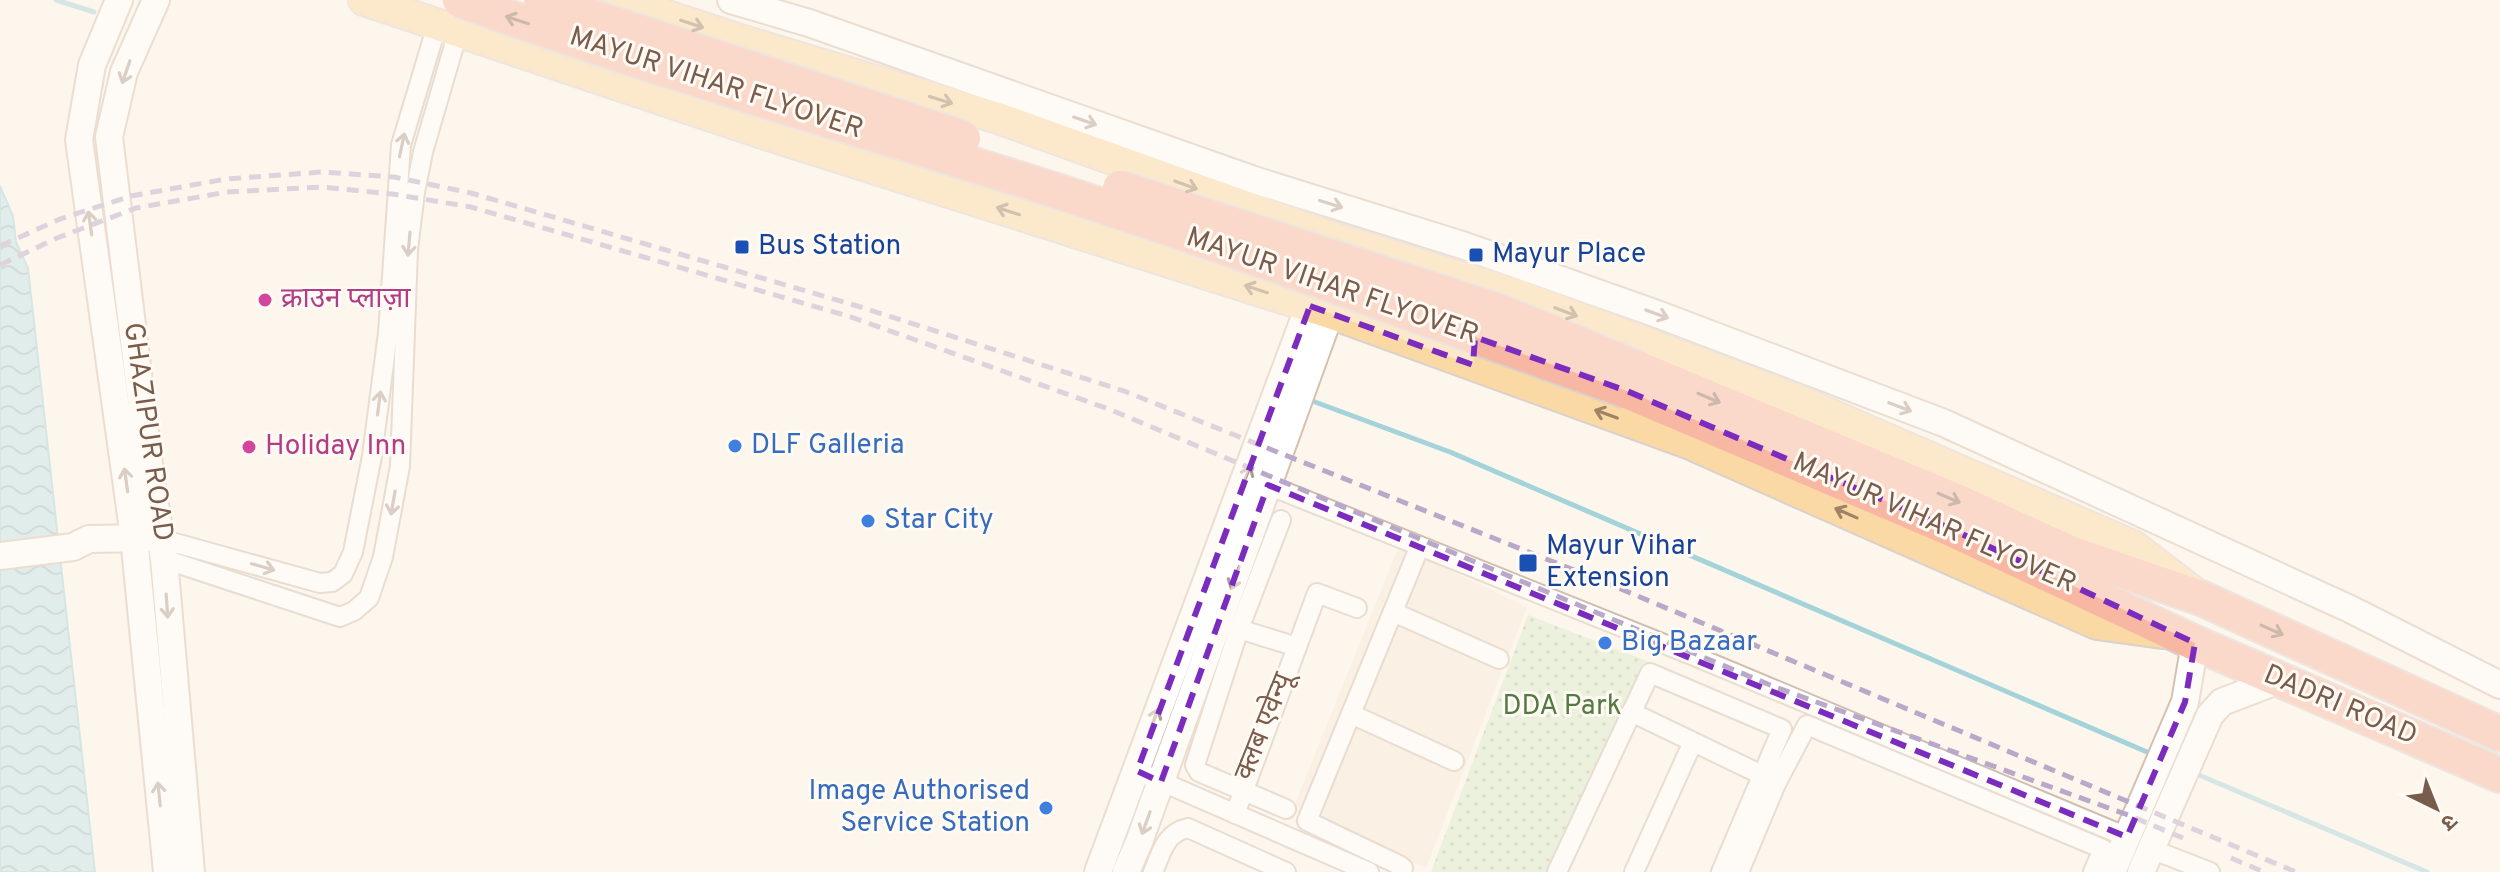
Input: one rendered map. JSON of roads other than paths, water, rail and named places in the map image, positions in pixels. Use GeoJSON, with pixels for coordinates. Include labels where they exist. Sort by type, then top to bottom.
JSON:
{"type":"FeatureCollection","features":[{"type":"Feature","properties":{"kind":"highway","name":"MAYUR VIHAR FLYOVER"},"geometry":{"type":"LineString","coordinates":[[541,0],[1498,311],[1956,501],[2070,553],[2201,598]]}},
{"type":"Feature","properties":{"kind":"highway","name":"MAYUR VIHAR FLYOVER"},"geometry":{"type":"LineString","coordinates":[[452,19],[655,66],[1073,196],[1612,386],[1949,528],[2188,639]]}},
{"type":"Feature","properties":{"kind":"highway","name":"DADRI ROAD"},"geometry":{"type":"LineString","coordinates":[[2201,598],[2500,734]]}},
{"type":"Feature","properties":{"kind":"highway","name":"DADRI ROAD"},"geometry":{"type":"LineString","coordinates":[[2188,639],[2500,775]]}},
{"type":"Feature","properties":{"kind":"main road"},"geometry":{"type":"LineString","coordinates":[[364,0],[452,19],[769,135],[1320,310],[1688,443],[2097,624],[2188,639]]}},
{"type":"Feature","properties":{"kind":"main road"},"geometry":{"type":"LineString","coordinates":[[618,0],[737,39],[1004,107],[1343,241],[1518,295],[1799,401],[2133,546],[2201,598]]}},
{"type":"Feature","properties":{"kind":"main road"},"geometry":{"type":"LineString","coordinates":[[1494,373],[1477,352],[1475,328],[1488,309],[1518,295]]}},
{"type":"Feature","properties":{"kind":"street","name":"GHAZIPUR ROAD"},"geometry":{"type":"LineString","coordinates":[[119,0],[92,65],[79,140],[167,872]]}},
{"type":"Feature","properties":{"kind":"street","name":"GHAZIPUR ROAD"},"geometry":{"type":"LineString","coordinates":[[156,0],[124,72],[109,137],[162,549],[191,872]]}},
{"type":"Feature","properties":{"kind":"street"},"geometry":{"type":"LineString","coordinates":[[731,0],[809,23],[1004,107],[1462,245],[1657,314],[1944,423],[2350,609],[2500,685]]}},
{"type":"Feature","properties":{"kind":"street"},"geometry":{"type":"LineString","coordinates":[[0,556],[73,547],[90,555],[128,546],[162,549],[320,583],[332,582],[343,574],[353,552],[369,470],[388,333],[401,145],[452,19]]}},
{"type":"Feature","properties":{"kind":"street"},"geometry":{"type":"LineString","coordinates":[[162,549],[340,617],[365,604],[373,591],[383,557],[400,466],[408,250],[415,192],[452,19]]}},
{"type":"Feature","properties":{"kind":"street"},"geometry":{"type":"LineString","coordinates":[[1126,872],[1149,777],[1343,241]]}},
{"type":"Feature","properties":{"kind":"street"},"geometry":{"type":"LineString","coordinates":[[1098,872],[1149,777],[1268,485],[1279,423]]}},
{"type":"Feature","properties":{"kind":"street"},"geometry":{"type":"LineString","coordinates":[[1268,485],[1694,656],[2127,837]]}},
{"type":"Feature","properties":{"kind":"street","name":"क्लब एवेन्यू"},"geometry":{"type":"LineString","coordinates":[[1281,520],[1239,629],[1195,765],[1199,772],[1244,791],[1317,593],[1357,608]]}},
{"type":"Feature","properties":{"kind":"street"},"geometry":{"type":"LineString","coordinates":[[1402,872],[1403,868],[1399,865],[1307,821],[1419,548]]}},
{"type":"Feature","properties":{"kind":"street"},"geometry":{"type":"LineString","coordinates":[[332,582],[354,611]]}},
{"type":"Feature","properties":{"kind":"street"},"geometry":{"type":"LineString","coordinates":[[1393,612],[1499,659]]}},
{"type":"Feature","properties":{"kind":"street"},"geometry":{"type":"LineString","coordinates":[[1239,629],[1297,647]]}},
{"type":"Feature","properties":{"kind":"street"},"geometry":{"type":"LineString","coordinates":[[2112,872],[2185,702],[2188,639]]}},
{"type":"Feature","properties":{"kind":"street"},"geometry":{"type":"LineString","coordinates":[[1557,872],[1650,673],[1782,729],[1721,872]]}},
{"type":"Feature","properties":{"kind":"street"},"geometry":{"type":"LineString","coordinates":[[2210,872],[2146,860],[2210,715],[2222,702],[2279,680]]}},
{"type":"Feature","properties":{"kind":"street"},"geometry":{"type":"LineString","coordinates":[[1631,712],[1692,744],[1762,775]]}},
{"type":"Feature","properties":{"kind":"street"},"geometry":{"type":"LineString","coordinates":[[1351,714],[1454,761]]}},
{"type":"Feature","properties":{"kind":"street"},"geometry":{"type":"LineString","coordinates":[[1739,872],[1776,784],[1807,725],[2103,849],[2093,872]]}},
{"type":"Feature","properties":{"kind":"street"},"geometry":{"type":"LineString","coordinates":[[1634,872],[1692,744]]}},
{"type":"Feature","properties":{"kind":"street"},"geometry":{"type":"LineString","coordinates":[[1149,777],[1363,871]]}},
{"type":"Feature","properties":{"kind":"street"},"geometry":{"type":"LineString","coordinates":[[1235,814],[1244,791],[1286,809]]}},
{"type":"Feature","properties":{"kind":"street"},"geometry":{"type":"LineString","coordinates":[[1153,872],[1168,838],[1176,831],[1188,828],[1286,872]]}},
{"type":"Feature","properties":{"kind":"water"},"geometry":{"type":"Polygon","coordinates":[[[0,186],[13,216],[16,242],[28,268],[95,872],[0,872],[0,186]]]}},
{"type":"Feature","properties":{"kind":"waterway"},"geometry":{"type":"LineString","coordinates":[[56,0],[94,12]]}},
{"type":"Feature","properties":{"kind":"waterway"},"geometry":{"type":"LineString","coordinates":[[1307,399],[1450,452],[2154,755]]}},
{"type":"Feature","properties":{"kind":"waterway"},"geometry":{"type":"LineString","coordinates":[[2192,772],[2427,872]]}},
{"type":"Feature","properties":{"kind":"railway"},"geometry":{"type":"LineString","coordinates":[[0,246],[60,219],[131,196],[226,179],[322,172],[394,177],[471,193],[854,305],[1124,391],[1609,584],[2296,872]]}},
{"type":"Feature","properties":{"kind":"railway"},"geometry":{"type":"LineString","coordinates":[[0,265],[57,238],[136,208],[227,192],[322,187],[471,207],[851,317],[1111,410],[1775,687],[2128,815],[2183,838]]}},
{"type":"Feature","properties":{"kind":"railway"},"geometry":{"type":"LineString","coordinates":[[2231,858],[2264,872]]}},
{"type":"Feature","properties":{"kind":"place","name":"Bus Station"},"geometry":{"type":"Point","coordinates":[742,247]}},
{"type":"Feature","properties":{"kind":"place","name":"Mayur Place"},"geometry":{"type":"Point","coordinates":[1476,255]}},
{"type":"Feature","properties":{"kind":"place","name":"क्राउन प्लाज़ा"},"geometry":{"type":"Point","coordinates":[265,300]}},
{"type":"Feature","properties":{"kind":"place","name":"DLF Galleria"},"geometry":{"type":"Point","coordinates":[735,446]}},
{"type":"Feature","properties":{"kind":"place","name":"Holiday Inn"},"geometry":{"type":"Point","coordinates":[249,447]}},
{"type":"Feature","properties":{"kind":"place","name":"Star City"},"geometry":{"type":"Point","coordinates":[868,521]}},
{"type":"Feature","properties":{"kind":"place","name":"Mayur Vihar Extension"},"geometry":{"type":"Point","coordinates":[1528,563]}},
{"type":"Feature","properties":{"kind":"place","name":"Big Bazaar"},"geometry":{"type":"Point","coordinates":[1605,643]}},
{"type":"Feature","properties":{"kind":"place","name":"Image Authorised Service Station"},"geometry":{"type":"Point","coordinates":[1046,808]}},
{"type":"Feature","properties":{"kind":"park label","name":"DDA Park"},"geometry":{"type":"Point","coordinates":[1562,707]}}]}
